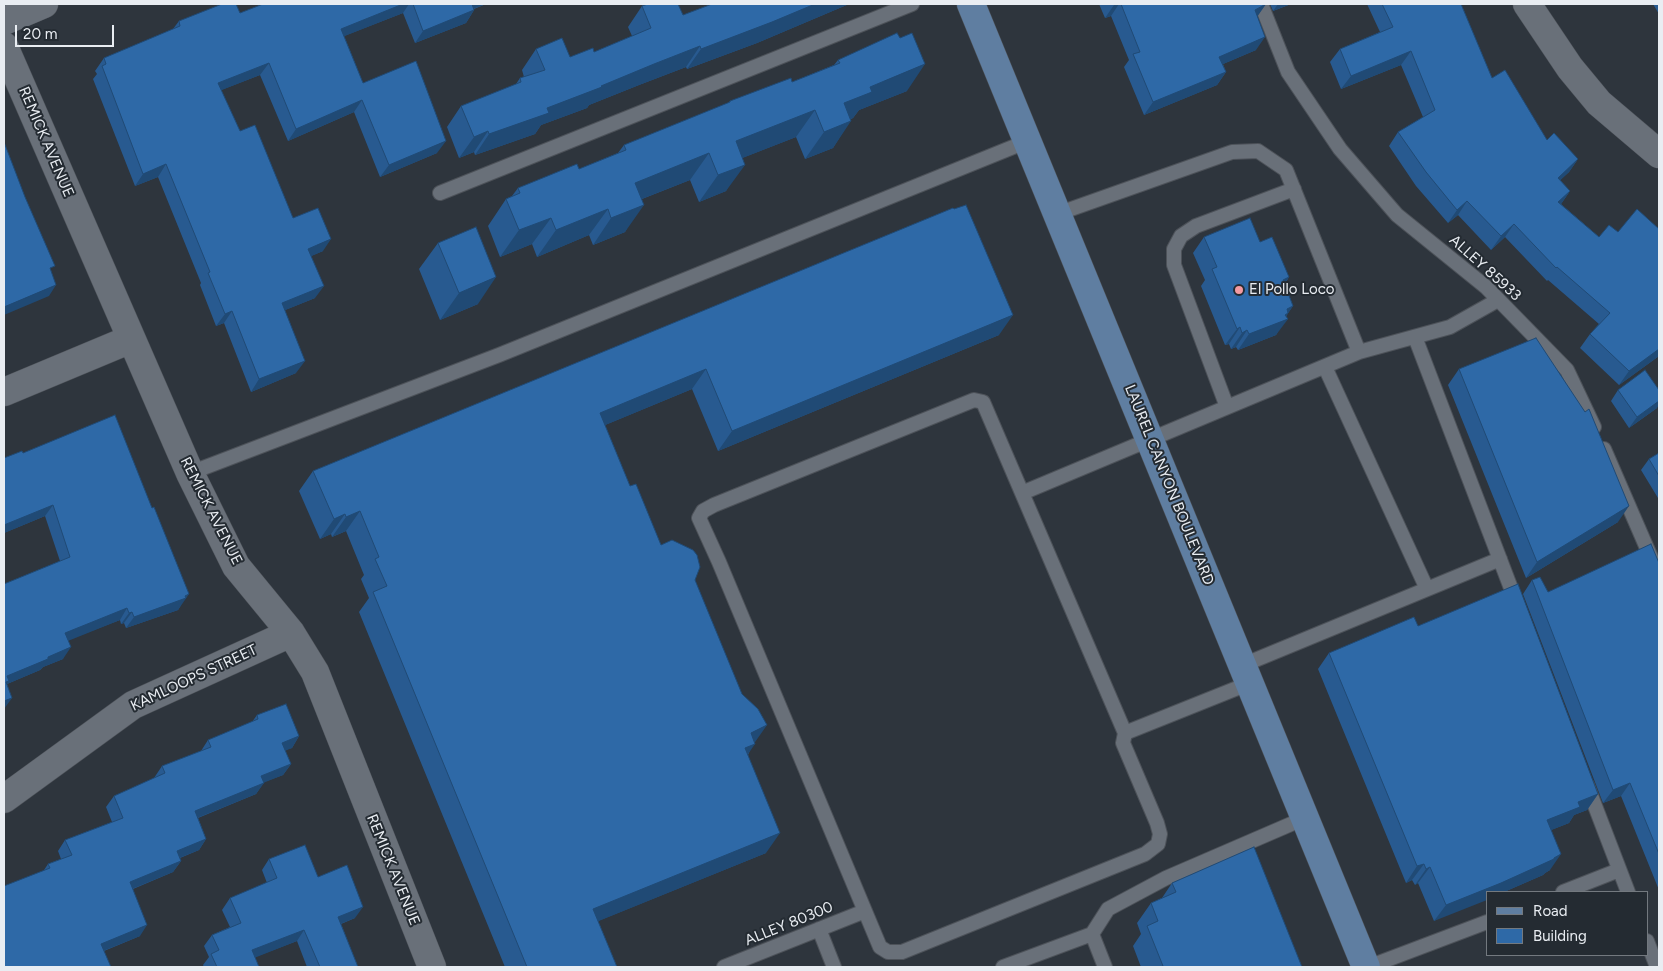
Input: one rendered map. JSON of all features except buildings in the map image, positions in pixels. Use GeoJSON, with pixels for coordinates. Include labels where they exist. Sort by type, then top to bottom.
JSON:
{"type":"FeatureCollection","features":[{"type":"Feature","properties":{"kind":"main road","name":"LAUREL CANYON BOULEVARD"},"geometry":{"type":"LineString","coordinates":[[971,4],[1367,967]]}},
{"type":"Feature","properties":{"kind":"street"},"geometry":{"type":"LineString","coordinates":[[4,20],[44,4]]}},
{"type":"Feature","properties":{"kind":"street"},"geometry":{"type":"LineString","coordinates":[[1527,4],[1570,68],[1599,103],[1659,154]]}},
{"type":"Feature","properties":{"kind":"street","name":"REMICK AVENUE"},"geometry":{"type":"LineString","coordinates":[[4,46],[190,473],[236,566],[291,633],[315,672],[432,967]]}},
{"type":"Feature","properties":{"kind":"street"},"geometry":{"type":"LineString","coordinates":[[4,392],[131,340]]}},
{"type":"Feature","properties":{"kind":"street","name":"KAMLOOPS STREET"},"geometry":{"type":"LineString","coordinates":[[4,798],[134,705],[291,633]]}},
{"type":"Feature","properties":{"kind":"lane"},"geometry":{"type":"LineString","coordinates":[[440,193],[912,4]]}},
{"type":"Feature","properties":{"kind":"lane","name":"ALLEY 85933"},"geometry":{"type":"LineString","coordinates":[[1261,4],[1288,72],[1340,149],[1397,215],[1486,287],[1567,370],[1612,465],[1659,576]]}},
{"type":"Feature","properties":{"kind":"lane"},"geometry":{"type":"LineString","coordinates":[[190,473],[499,355],[1028,141]]}},
{"type":"Feature","properties":{"kind":"lane"},"geometry":{"type":"LineString","coordinates":[[1058,214],[1232,152],[1258,150],[1286,170],[1359,352]]}},
{"type":"Feature","properties":{"kind":"lane"},"geometry":{"type":"LineString","coordinates":[[1227,407],[1174,265],[1174,249],[1181,236],[1196,226],[1294,189]]}},
{"type":"Feature","properties":{"kind":"lane"},"geometry":{"type":"LineString","coordinates":[[1022,493],[1359,352],[1450,327],[1498,300]]}},
{"type":"Feature","properties":{"kind":"lane"},"geometry":{"type":"LineString","coordinates":[[1415,337],[1521,614]]}},
{"type":"Feature","properties":{"kind":"lane"},"geometry":{"type":"LineString","coordinates":[[1325,367],[1427,589]]}},
{"type":"Feature","properties":{"kind":"lane"},"geometry":{"type":"LineString","coordinates":[[974,400],[983,402],[1022,493],[1125,733],[1123,743],[1157,823],[1160,834],[1158,844],[1145,854],[902,952],[888,952],[880,947],[699,518],[703,511],[714,505],[974,400]]}},
{"type":"Feature","properties":{"kind":"lane"},"geometry":{"type":"LineString","coordinates":[[1125,733],[1427,589],[1500,559]]}},
{"type":"Feature","properties":{"kind":"lane"},"geometry":{"type":"LineString","coordinates":[[1581,770],[1628,891]]}},
{"type":"Feature","properties":{"kind":"lane"},"geometry":{"type":"LineString","coordinates":[[1002,967],[1092,934],[1108,909],[1166,878],[1305,818]]}},
{"type":"Feature","properties":{"kind":"lane"},"geometry":{"type":"LineString","coordinates":[[1566,891],[1619,870]]}},
{"type":"Feature","properties":{"kind":"lane","name":"ALLEY 80300"},"geometry":{"type":"LineString","coordinates":[[724,967],[865,911]]}},
{"type":"Feature","properties":{"kind":"lane"},"geometry":{"type":"LineString","coordinates":[[1367,967],[1486,922]]}},
{"type":"Feature","properties":{"kind":"lane"},"geometry":{"type":"LineString","coordinates":[[819,929],[834,967]]}},
{"type":"Feature","properties":{"kind":"lane"},"geometry":{"type":"LineString","coordinates":[[1092,934],[1105,967]]}},
{"type":"Feature","properties":{"kind":"lane"},"geometry":{"type":"LineString","coordinates":[[1648,947],[1651,966]]}},
{"type":"Feature","properties":{"kind":"place","name":"El Pollo Loco"},"geometry":{"type":"Point","coordinates":[1239,290]}}]}
